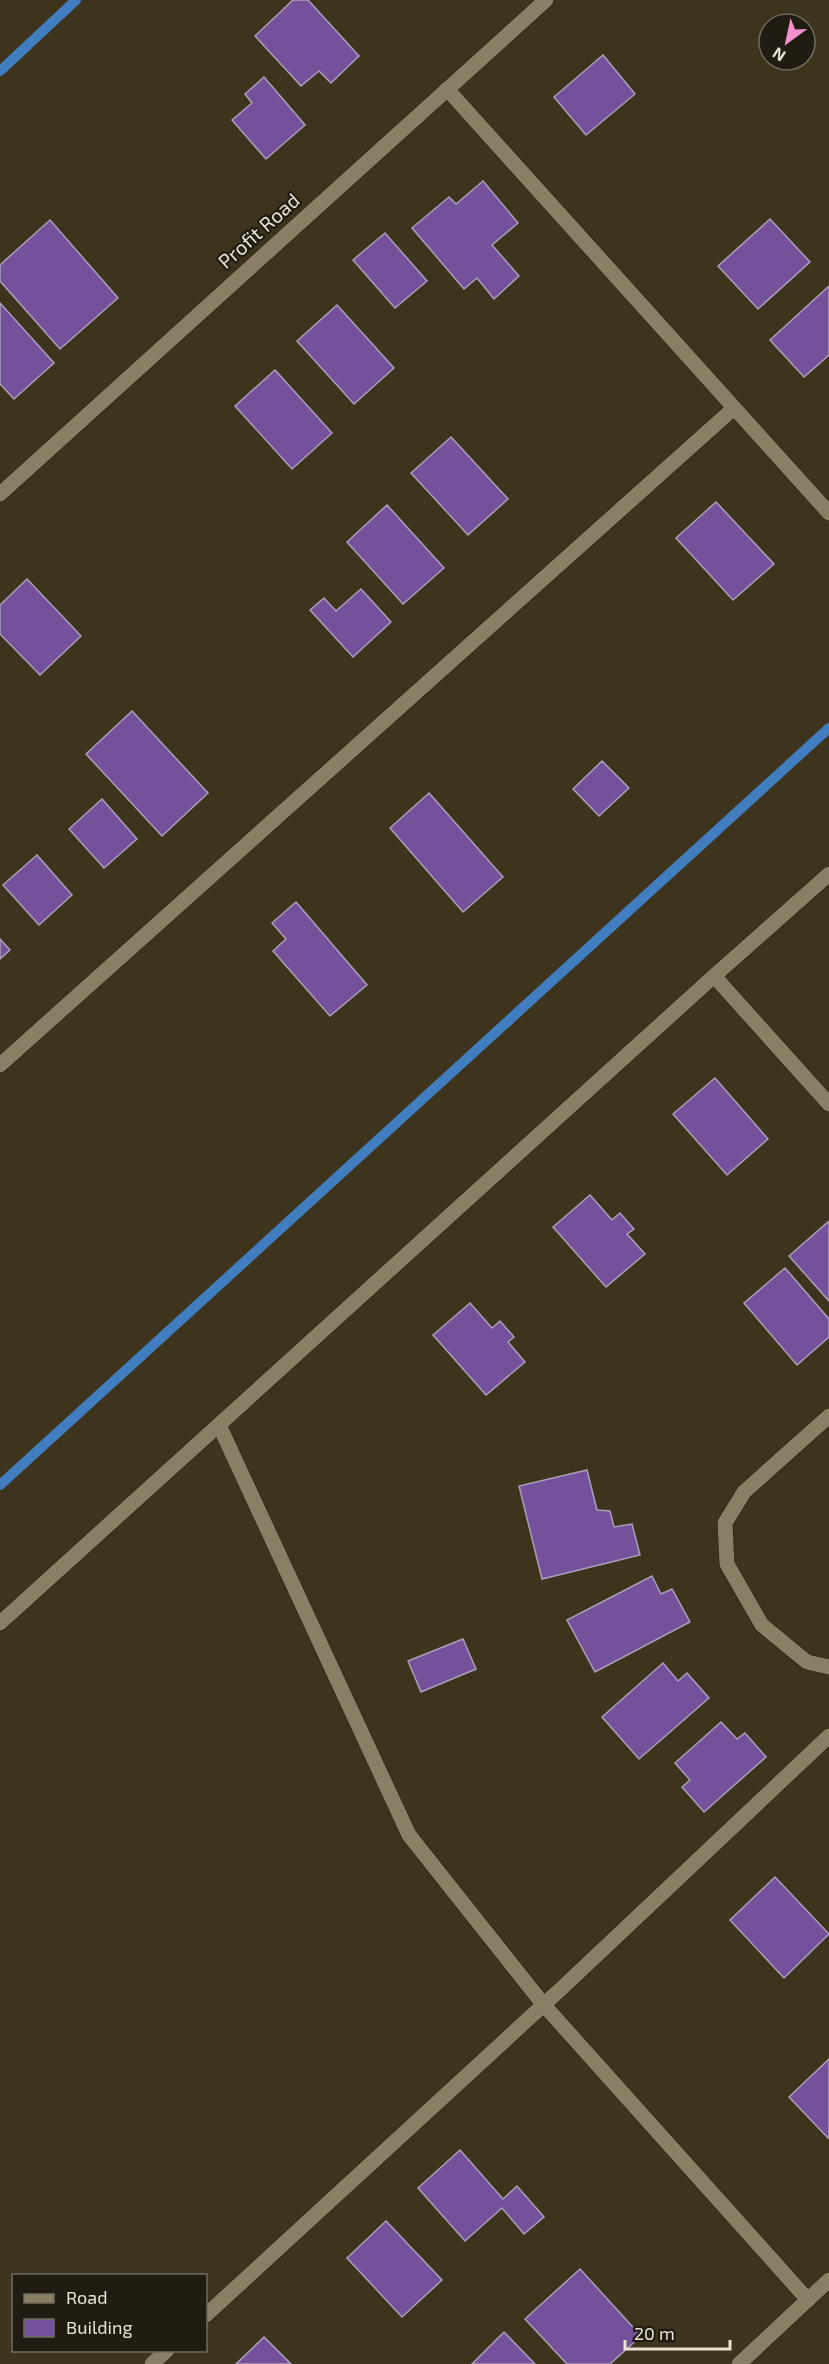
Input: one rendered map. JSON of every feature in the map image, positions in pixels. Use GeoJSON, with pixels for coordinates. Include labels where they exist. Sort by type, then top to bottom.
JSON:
{"type":"FeatureCollection","features":[{"type":"Feature","properties":{"kind":"street","name":"Profit Road"},"geometry":{"type":"LineString","coordinates":[[0,494],[546,0]]}},
{"type":"Feature","properties":{"kind":"street"},"geometry":{"type":"LineString","coordinates":[[447,89],[829,513]]}},
{"type":"Feature","properties":{"kind":"street"},"geometry":{"type":"LineString","coordinates":[[0,1065],[734,408]]}},
{"type":"Feature","properties":{"kind":"street"},"geometry":{"type":"LineString","coordinates":[[0,1623],[829,874]]}},
{"type":"Feature","properties":{"kind":"street"},"geometry":{"type":"LineString","coordinates":[[714,976],[829,1104]]}},
{"type":"Feature","properties":{"kind":"street"},"geometry":{"type":"LineString","coordinates":[[829,1416],[744,1492],[725,1523],[727,1564],[762,1625],[807,1662],[829,1667]]}},
{"type":"Feature","properties":{"kind":"street"},"geometry":{"type":"LineString","coordinates":[[219,1425],[409,1835],[543,2004],[808,2300]]}},
{"type":"Feature","properties":{"kind":"street"},"geometry":{"type":"LineString","coordinates":[[207,2314],[829,1736]]}},
{"type":"Feature","properties":{"kind":"street"},"geometry":{"type":"LineString","coordinates":[[739,2364],[829,2280]]}},
{"type":"Feature","properties":{"kind":"street"},"geometry":{"type":"LineString","coordinates":[[152,2364],[164,2352]]}},
{"type":"Feature","properties":{"kind":"building"},"geometry":{"type":"Polygon","coordinates":[[[293,0],[308,0],[359,56],[331,83],[319,71],[301,86],[255,36],[293,0]]]}},
{"type":"Feature","properties":{"kind":"building"},"geometry":{"type":"Polygon","coordinates":[[[603,55],[635,94],[586,135],[554,97],[603,55]]]}},
{"type":"Feature","properties":{"kind":"building"},"geometry":{"type":"Polygon","coordinates":[[[264,77],[305,125],[266,159],[232,120],[252,103],[245,94],[264,77]]]}},
{"type":"Feature","properties":{"kind":"building"},"geometry":{"type":"Polygon","coordinates":[[[483,181],[518,223],[492,245],[519,276],[494,299],[477,278],[464,289],[412,228],[449,197],[456,204],[483,181]]]}},
{"type":"Feature","properties":{"kind":"building"},"geometry":{"type":"Polygon","coordinates":[[[770,219],[810,262],[758,309],[718,266],[770,219]]]}},
{"type":"Feature","properties":{"kind":"building"},"geometry":{"type":"Polygon","coordinates":[[[50,220],[118,298],[60,349],[0,281],[0,265],[50,220]]]}},
{"type":"Feature","properties":{"kind":"building"},"geometry":{"type":"Polygon","coordinates":[[[385,233],[427,281],[395,308],[353,260],[385,233]]]}},
{"type":"Feature","properties":{"kind":"building"},"geometry":{"type":"Polygon","coordinates":[[[829,286],[829,355],[804,377],[770,340],[829,286]]]}},
{"type":"Feature","properties":{"kind":"building"},"geometry":{"type":"Polygon","coordinates":[[[0,303],[54,363],[14,399],[0,384],[0,303]]]}},
{"type":"Feature","properties":{"kind":"building"},"geometry":{"type":"Polygon","coordinates":[[[337,305],[394,368],[354,404],[297,341],[337,305]]]}},
{"type":"Feature","properties":{"kind":"building"},"geometry":{"type":"Polygon","coordinates":[[[275,370],[332,433],[292,469],[235,406],[275,370]]]}},
{"type":"Feature","properties":{"kind":"building"},"geometry":{"type":"Polygon","coordinates":[[[451,437],[508,499],[468,535],[411,473],[451,437]]]}},
{"type":"Feature","properties":{"kind":"building"},"geometry":{"type":"Polygon","coordinates":[[[716,502],[774,564],[733,600],[676,538],[716,502]]]}},
{"type":"Feature","properties":{"kind":"building"},"geometry":{"type":"Polygon","coordinates":[[[387,505],[444,568],[403,604],[347,542],[387,505]]]}},
{"type":"Feature","properties":{"kind":"building"},"geometry":{"type":"Polygon","coordinates":[[[27,579],[81,636],[40,675],[0,634],[0,605],[27,579]]]}},
{"type":"Feature","properties":{"kind":"building"},"geometry":{"type":"Polygon","coordinates":[[[361,589],[391,622],[353,657],[310,610],[324,598],[336,611],[361,589]]]}},
{"type":"Feature","properties":{"kind":"building"},"geometry":{"type":"Polygon","coordinates":[[[132,711],[208,793],[162,836],[86,754],[132,711]]]}},
{"type":"Feature","properties":{"kind":"building"},"geometry":{"type":"Polygon","coordinates":[[[602,761],[629,788],[599,816],[573,789],[602,761]]]}},
{"type":"Feature","properties":{"kind":"building"},"geometry":{"type":"Polygon","coordinates":[[[429,793],[503,877],[463,912],[390,828],[429,793]]]}},
{"type":"Feature","properties":{"kind":"building"},"geometry":{"type":"Polygon","coordinates":[[[102,799],[137,839],[104,868],[69,829],[102,799]]]}},
{"type":"Feature","properties":{"kind":"building"},"geometry":{"type":"Polygon","coordinates":[[[37,855],[72,895],[39,925],[3,885],[37,855]]]}},
{"type":"Feature","properties":{"kind":"building"},"geometry":{"type":"Polygon","coordinates":[[[296,902],[367,985],[330,1016],[273,951],[286,939],[272,923],[296,902]]]}},
{"type":"Feature","properties":{"kind":"building"},"geometry":{"type":"Polygon","coordinates":[[[0,939],[10,950],[0,959],[0,939]]]}},
{"type":"Feature","properties":{"kind":"building"},"geometry":{"type":"Polygon","coordinates":[[[715,1078],[768,1139],[727,1175],[673,1114],[715,1078]]]}},
{"type":"Feature","properties":{"kind":"building"},"geometry":{"type":"Polygon","coordinates":[[[590,1195],[612,1220],[620,1213],[634,1229],[627,1234],[645,1254],[606,1287],[553,1227],[590,1195]]]}},
{"type":"Feature","properties":{"kind":"building"},"geometry":{"type":"Polygon","coordinates":[[[829,1221],[829,1301],[789,1256],[829,1221]]]}},
{"type":"Feature","properties":{"kind":"building"},"geometry":{"type":"Polygon","coordinates":[[[785,1268],[829,1319],[829,1337],[797,1365],[744,1303],[785,1268]]]}},
{"type":"Feature","properties":{"kind":"building"},"geometry":{"type":"Polygon","coordinates":[[[470,1303],[492,1328],[500,1321],[514,1337],[508,1342],[525,1362],[486,1395],[433,1335],[470,1303]]]}},
{"type":"Feature","properties":{"kind":"building"},"geometry":{"type":"Polygon","coordinates":[[[587,1470],[597,1510],[610,1511],[614,1527],[632,1524],[640,1555],[542,1579],[519,1486],[587,1470]]]}},
{"type":"Feature","properties":{"kind":"building"},"geometry":{"type":"Polygon","coordinates":[[[652,1576],[661,1594],[672,1589],[690,1622],[595,1672],[567,1620],[652,1576]]]}},
{"type":"Feature","properties":{"kind":"building"},"geometry":{"type":"Polygon","coordinates":[[[463,1639],[476,1669],[421,1692],[408,1661],[463,1639]]]}},
{"type":"Feature","properties":{"kind":"building"},"geometry":{"type":"Polygon","coordinates":[[[663,1663],[678,1681],[687,1673],[709,1698],[639,1759],[602,1717],[663,1663]]]}},
{"type":"Feature","properties":{"kind":"building"},"geometry":{"type":"Polygon","coordinates":[[[721,1722],[737,1739],[745,1733],[766,1757],[704,1812],[682,1787],[690,1780],[675,1763],[721,1722]]]}},
{"type":"Feature","properties":{"kind":"building"},"geometry":{"type":"Polygon","coordinates":[[[775,1877],[829,1934],[784,1978],[730,1920],[775,1877]]]}},
{"type":"Feature","properties":{"kind":"building"},"geometry":{"type":"Polygon","coordinates":[[[829,2059],[829,2139],[789,2097],[829,2059]]]}},
{"type":"Feature","properties":{"kind":"building"},"geometry":{"type":"Polygon","coordinates":[[[460,2150],[503,2199],[517,2186],[544,2217],[524,2234],[502,2208],[465,2241],[418,2188],[460,2150]]]}},
{"type":"Feature","properties":{"kind":"building"},"geometry":{"type":"Polygon","coordinates":[[[386,2221],[442,2280],[402,2317],[347,2258],[386,2221]]]}},
{"type":"Feature","properties":{"kind":"building"},"geometry":{"type":"Polygon","coordinates":[[[580,2269],[641,2336],[610,2364],[567,2364],[525,2319],[580,2269]]]}},
{"type":"Feature","properties":{"kind":"building"},"geometry":{"type":"Polygon","coordinates":[[[504,2332],[535,2364],[472,2364],[504,2332]]]}},
{"type":"Feature","properties":{"kind":"building"},"geometry":{"type":"Polygon","coordinates":[[[264,2337],[291,2364],[236,2364],[264,2337]]]}},
{"type":"Feature","properties":{"kind":"waterway"},"geometry":{"type":"LineString","coordinates":[[0,71],[76,0]]}},
{"type":"Feature","properties":{"kind":"waterway"},"geometry":{"type":"LineString","coordinates":[[0,1485],[829,728]]}}]}
